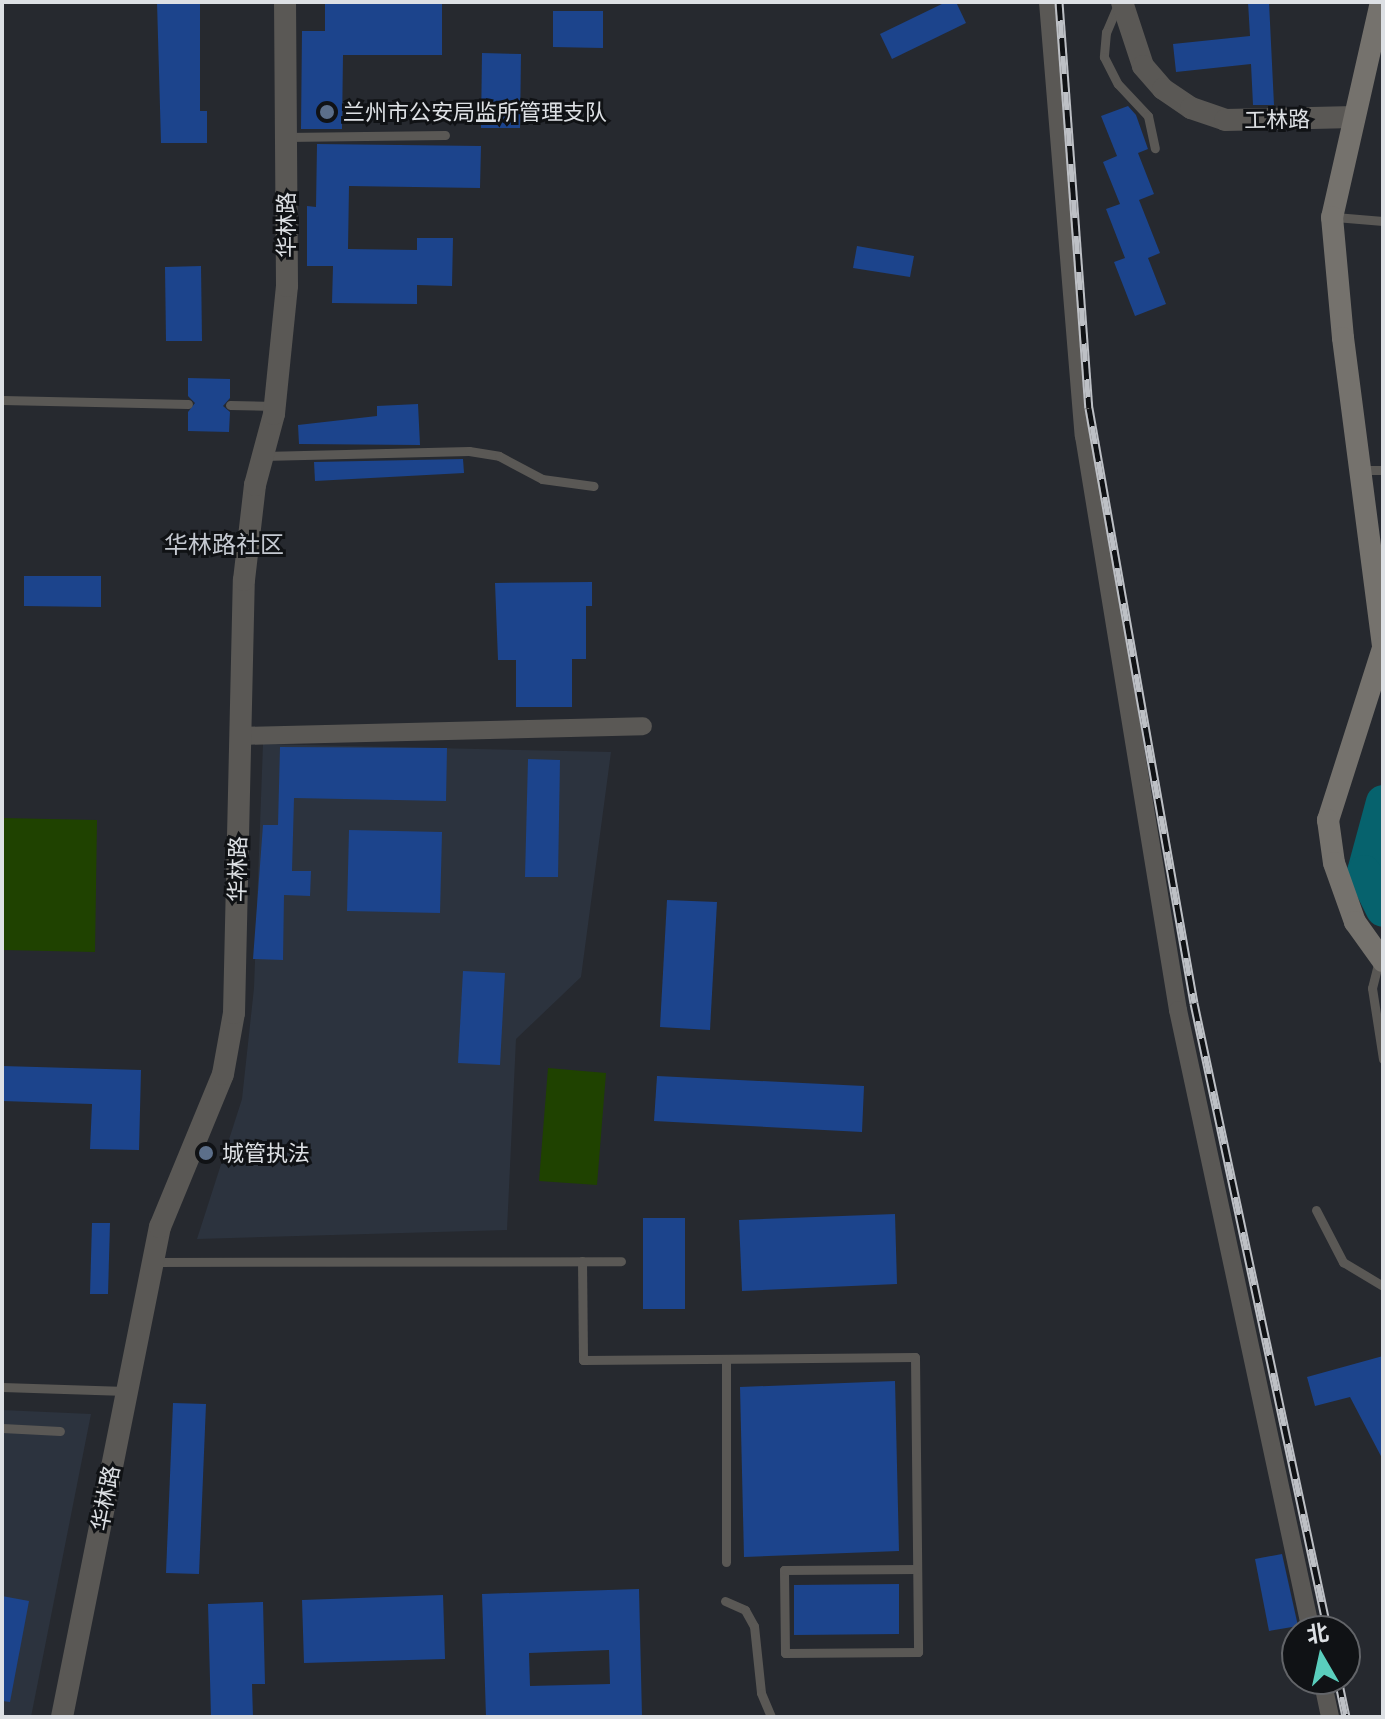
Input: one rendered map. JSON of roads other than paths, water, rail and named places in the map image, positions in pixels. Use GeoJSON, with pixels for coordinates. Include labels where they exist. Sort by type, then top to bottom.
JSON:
{"type":"FeatureCollection","features":[{"type":"Feature","properties":{"kind":"main road"},"geometry":{"type":"LineString","coordinates":[[1381,2],[1332,217],[1343,338],[1373,470],[1383,646],[1328,820],[1334,863],[1355,922],[1381,959]]}},
{"type":"Feature","properties":{"kind":"street","name":"华林路"},"geometry":{"type":"LineString","coordinates":[[62,1717],[152,1262],[169,1201],[208,1113],[229,1046],[244,580],[263,456],[275,406],[287,286],[285,2]]}},
{"type":"Feature","properties":{"kind":"street"},"geometry":{"type":"LineString","coordinates":[[1048,2],[1089,467],[1178,1010],[1308,1615]]}},
{"type":"Feature","properties":{"kind":"street","name":"工林路"},"geometry":{"type":"LineString","coordinates":[[1120,2],[1143,66],[1163,89],[1191,108],[1225,120],[1354,117]]}},
{"type":"Feature","properties":{"kind":"street"},"geometry":{"type":"LineString","coordinates":[[240,736],[643,726]]}},
{"type":"Feature","properties":{"kind":"street"},"geometry":{"type":"LineString","coordinates":[[1325,1695],[1330,1717]]}},
{"type":"Feature","properties":{"kind":"lane"},"geometry":{"type":"LineString","coordinates":[[1120,2],[1106,32],[1104,57],[1118,84],[1148,116],[1155,148]]}},
{"type":"Feature","properties":{"kind":"lane"},"geometry":{"type":"LineString","coordinates":[[286,137],[445,135]]}},
{"type":"Feature","properties":{"kind":"lane"},"geometry":{"type":"LineString","coordinates":[[1332,217],[1383,221]]}},
{"type":"Feature","properties":{"kind":"lane"},"geometry":{"type":"LineString","coordinates":[[2,400],[188,404]]}},
{"type":"Feature","properties":{"kind":"lane"},"geometry":{"type":"LineString","coordinates":[[230,405],[275,406]]}},
{"type":"Feature","properties":{"kind":"lane"},"geometry":{"type":"LineString","coordinates":[[263,456],[469,451],[499,456],[542,479],[594,486]]}},
{"type":"Feature","properties":{"kind":"lane"},"geometry":{"type":"LineString","coordinates":[[1381,959],[1372,988],[1383,1059]]}},
{"type":"Feature","properties":{"kind":"lane"},"geometry":{"type":"LineString","coordinates":[[1316,1210],[1343,1262],[1383,1286]]}},
{"type":"Feature","properties":{"kind":"lane"},"geometry":{"type":"LineString","coordinates":[[582,1261],[583,1360],[915,1357],[918,1652],[785,1653],[784,1570],[917,1569]]}},
{"type":"Feature","properties":{"kind":"lane"},"geometry":{"type":"LineString","coordinates":[[152,1262],[621,1261]]}},
{"type":"Feature","properties":{"kind":"lane"},"geometry":{"type":"LineString","coordinates":[[726,1359],[726,1562]]}},
{"type":"Feature","properties":{"kind":"lane"},"geometry":{"type":"LineString","coordinates":[[2,1387],[126,1391]]}},
{"type":"Feature","properties":{"kind":"lane"},"geometry":{"type":"LineString","coordinates":[[2,1428],[60,1431]]}},
{"type":"Feature","properties":{"kind":"lane"},"geometry":{"type":"LineString","coordinates":[[725,1601],[745,1610],[754,1626],[761,1693],[771,1717]]}},
{"type":"Feature","properties":{"kind":"waterway"},"geometry":{"type":"LineString","coordinates":[[1383,802],[1364,872],[1383,910]]}},
{"type":"Feature","properties":{"kind":"railway"},"geometry":{"type":"LineString","coordinates":[[1059,2],[1089,408],[1194,1003],[1325,1615]]}},
{"type":"Feature","properties":{"kind":"railway"},"geometry":{"type":"LineString","coordinates":[[1341,1695],[1346,1717]]}},
{"type":"Feature","properties":{"kind":"place","name":"兰州市公安局监所管理支队"},"geometry":{"type":"Point","coordinates":[327,112]}},
{"type":"Feature","properties":{"kind":"place","name":"城管执法"},"geometry":{"type":"Point","coordinates":[206,1153]}},
{"type":"Feature","properties":{"kind":"district","name":"华林路社区"},"geometry":{"type":"Point","coordinates":[224,544]}}]}
